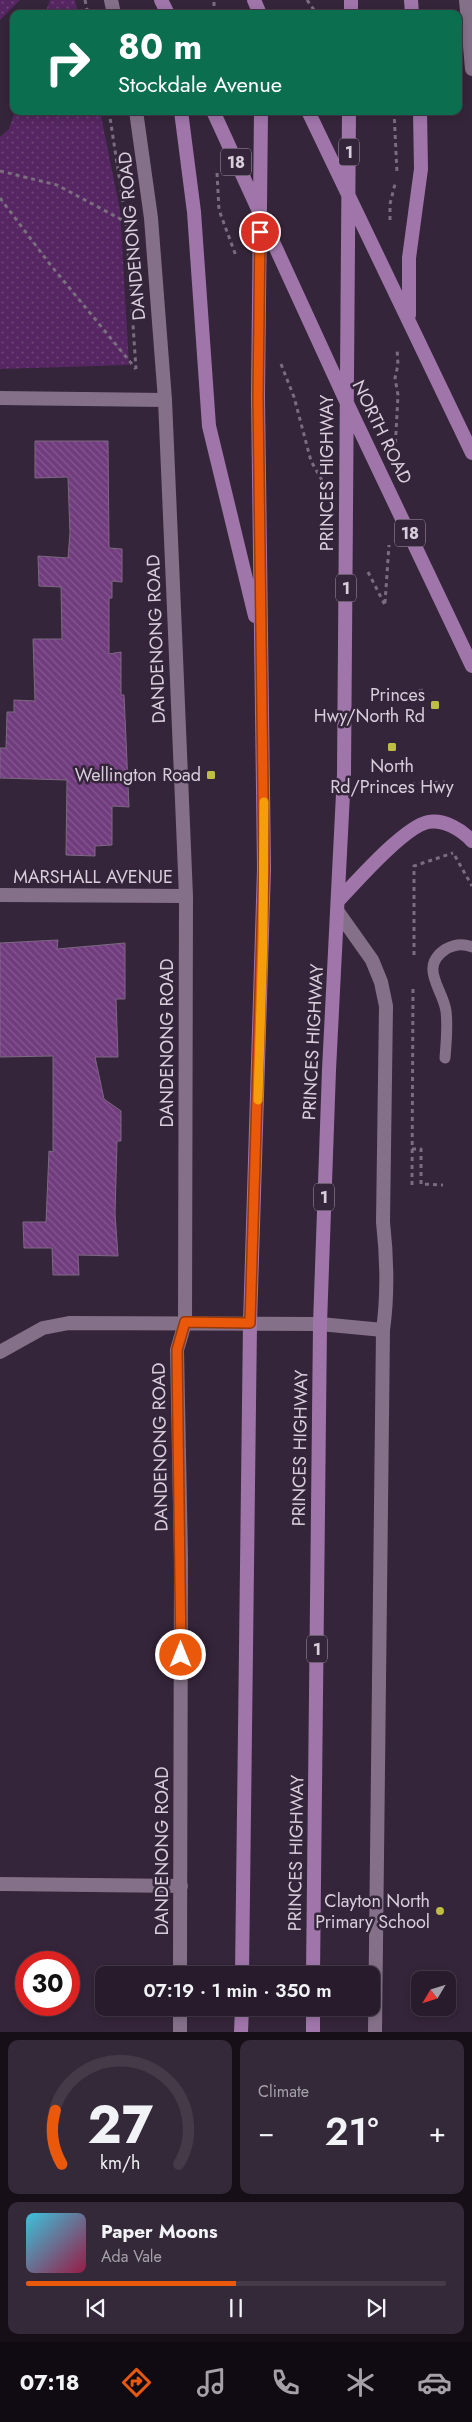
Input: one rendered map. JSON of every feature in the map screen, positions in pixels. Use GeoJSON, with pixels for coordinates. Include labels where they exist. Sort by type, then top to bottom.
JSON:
{"type":"FeatureCollection","features":[{"type":"Feature","properties":{"kind":"highway"},"geometry":{"type":"LineString","coordinates":[[182,115],[194,212],[209,426],[261,641]]}},
{"type":"Feature","properties":{"kind":"highway","name":"18"},"geometry":{"type":"LineString","coordinates":[[215,115],[260,213]]}},
{"type":"Feature","properties":{"kind":"highway"},"geometry":{"type":"LineString","coordinates":[[242,1966],[250,1323],[263,940],[264,750],[258,397],[261,115]]}},
{"type":"Feature","properties":{"kind":"highway"},"geometry":{"type":"LineString","coordinates":[[310,115],[409,318],[472,453]]}},
{"type":"Feature","properties":{"kind":"highway","name":"PRINCES HIGHWAY"},"geometry":{"type":"LineString","coordinates":[[313,1966],[320,1324],[329,1070],[344,774],[349,115]]}},
{"type":"Feature","properties":{"kind":"highway"},"geometry":{"type":"LineString","coordinates":[[409,318],[409,258],[421,169],[420,115]]}},
{"type":"Feature","properties":{"kind":"highway","name":"NORTH ROAD"},"geometry":{"type":"LineString","coordinates":[[260,213],[346,401],[472,666]]}},
{"type":"Feature","properties":{"kind":"highway"},"geometry":{"type":"LineString","coordinates":[[338,907],[368,869],[414,828],[428,822],[443,822],[466,834],[472,841]]}},
{"type":"Feature","properties":{"kind":"highway"},"geometry":{"type":"LineString","coordinates":[[241,2032],[242,2016]]}},
{"type":"Feature","properties":{"kind":"highway"},"geometry":{"type":"LineString","coordinates":[[312,2032],[313,2016]]}},
{"type":"Feature","properties":{"kind":"street"},"geometry":{"type":"LineString","coordinates":[[466,0],[472,69]]}},
{"type":"Feature","properties":{"kind":"street","name":"DANDENONG ROAD"},"geometry":{"type":"LineString","coordinates":[[137,115],[150,210],[165,400],[186,896],[185,1322],[177,1350],[181,1558],[180,1966]]}},
{"type":"Feature","properties":{"kind":"street"},"geometry":{"type":"LineString","coordinates":[[0,398],[165,400]]}},
{"type":"Feature","properties":{"kind":"street","name":"MARSHALL AVENUE"},"geometry":{"type":"LineString","coordinates":[[0,895],[186,896]]}},
{"type":"Feature","properties":{"kind":"street"},"geometry":{"type":"LineString","coordinates":[[338,907],[372,960],[381,982],[386,1006],[383,1222],[386,1250],[386,1299],[383,1330],[375,2032]]}},
{"type":"Feature","properties":{"kind":"street"},"geometry":{"type":"LineString","coordinates":[[0,1352],[43,1328],[55,1325],[185,1322],[320,1324],[383,1330]]}},
{"type":"Feature","properties":{"kind":"street"},"geometry":{"type":"LineString","coordinates":[[0,1884],[181,1886]]}},
{"type":"Feature","properties":{"kind":"street"},"geometry":{"type":"LineString","coordinates":[[180,2016],[180,2032]]}},
{"type":"Feature","properties":{"kind":"lane"},"geometry":{"type":"LineString","coordinates":[[445,1058],[447,1019],[445,1005],[432,975],[434,963],[442,952],[452,945],[465,944],[472,947]]}},
{"type":"Feature","properties":{"kind":"path","name":"DANDENONG ROAD"},"geometry":{"type":"LineString","coordinates":[[0,198],[49,263],[136,369],[126,222],[110,115]]}},
{"type":"Feature","properties":{"kind":"path"},"geometry":{"type":"LineString","coordinates":[[390,222],[390,204],[397,178],[394,115]]}},
{"type":"Feature","properties":{"kind":"path"},"geometry":{"type":"LineString","coordinates":[[0,171],[57,186],[126,222]]}},
{"type":"Feature","properties":{"kind":"path"},"geometry":{"type":"LineString","coordinates":[[219,210],[238,260]]}},
{"type":"Feature","properties":{"kind":"path"},"geometry":{"type":"LineString","coordinates":[[395,458],[398,396],[396,338]]}},
{"type":"Feature","properties":{"kind":"path"},"geometry":{"type":"LineString","coordinates":[[280,361],[294,397],[311,461],[326,487]]}},
{"type":"Feature","properties":{"kind":"path"},"geometry":{"type":"LineString","coordinates":[[366,567],[385,605],[389,541]]}},
{"type":"Feature","properties":{"kind":"path"},"geometry":{"type":"LineString","coordinates":[[396,698],[423,690]]}},
{"type":"Feature","properties":{"kind":"path"},"geometry":{"type":"LineString","coordinates":[[387,784],[445,782]]}},
{"type":"Feature","properties":{"kind":"path"},"geometry":{"type":"LineString","coordinates":[[414,963],[414,866],[453,853]]}},
{"type":"Feature","properties":{"kind":"path"},"geometry":{"type":"LineString","coordinates":[[412,1185],[414,982]]}},
{"type":"Feature","properties":{"kind":"path"},"geometry":{"type":"LineString","coordinates":[[412,1148],[421,1149],[421,1184],[444,1185]]}},
{"type":"Feature","properties":{"kind":"shaded area"},"geometry":{"type":"Polygon","coordinates":[[[0,0],[20,0],[0,20],[0,0]]]}},
{"type":"Feature","properties":{"kind":"shaded area"},"geometry":{"type":"Polygon","coordinates":[[[50,0],[75,0],[77,10],[46,10],[50,0]]]}},
{"type":"Feature","properties":{"kind":"shaded area"},"geometry":{"type":"Polygon","coordinates":[[[14,115],[101,115],[120,210],[129,365],[0,369],[0,137],[9,129],[14,115]]]}},
{"type":"Feature","properties":{"kind":"building"},"geometry":{"type":"Polygon","coordinates":[[[35,441],[108,441],[109,548],[122,549],[122,582],[112,581],[112,598],[109,598],[109,654],[121,652],[121,695],[124,695],[129,807],[112,806],[112,845],[95,846],[95,856],[66,855],[67,780],[0,778],[0,748],[6,748],[7,712],[14,712],[14,700],[35,701],[33,639],[62,639],[61,587],[39,586],[38,556],[68,558],[70,533],[68,477],[35,478],[35,441]]]}},
{"type":"Feature","properties":{"kind":"building"},"geometry":{"type":"Polygon","coordinates":[[[58,940],[57,949],[125,943],[125,999],[116,999],[118,1057],[95,1057],[104,1099],[121,1111],[121,1141],[117,1141],[115,1214],[118,1256],[78,1255],[79,1275],[53,1275],[52,1248],[24,1248],[23,1222],[46,1222],[49,1151],[53,1152],[53,1056],[0,1057],[0,943],[58,940]]]}},
{"type":"Feature","properties":{"kind":"slow traffic"},"geometry":{"type":"LineString","coordinates":[[258,1100],[263,940],[264,802]]}},
{"type":"Feature","properties":{"kind":"place","name":"Princes Hwy/North Rd"},"geometry":{"type":"Point","coordinates":[435,705]}},
{"type":"Feature","properties":{"kind":"place","name":"North Rd/Princes Hwy"},"geometry":{"type":"Point","coordinates":[392,747]}},
{"type":"Feature","properties":{"kind":"place","name":"Wellington Road"},"geometry":{"type":"Point","coordinates":[211,775]}},
{"type":"Feature","properties":{"kind":"place","name":"Clayton North Primary School"},"geometry":{"type":"Point","coordinates":[440,1911]}},
{"type":"Feature","properties":{"kind":"route"},"geometry":{"type":"LineString","coordinates":[[181,1655],[177,1350],[185,1322],[250,1323],[264,868],[264,750],[258,397],[260,232]]}}]}
